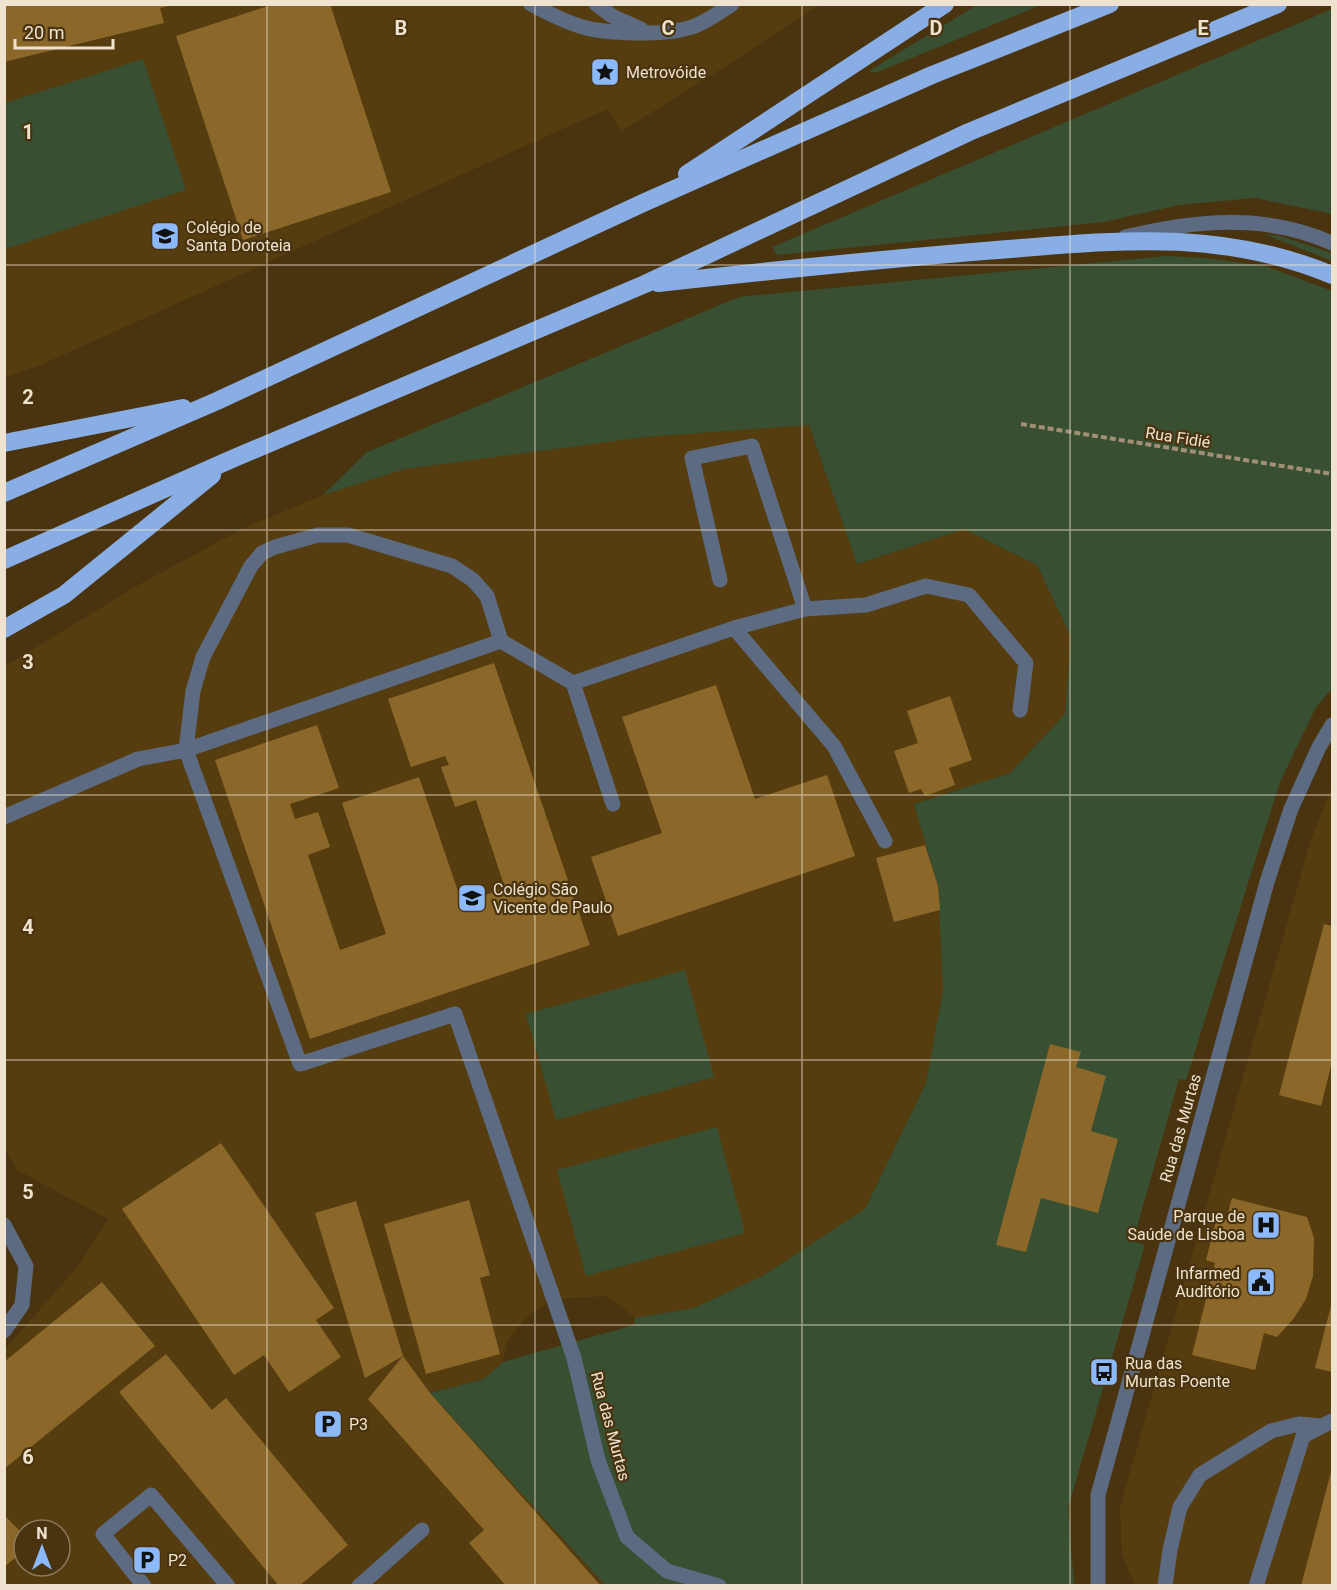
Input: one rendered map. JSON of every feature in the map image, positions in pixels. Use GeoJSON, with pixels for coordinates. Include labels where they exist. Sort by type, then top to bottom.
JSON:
{"type":"FeatureCollection","features":[{"type":"Feature","properties":{"kind":"highway"},"geometry":{"type":"LineString","coordinates":[[642,203],[945,4]]}},
{"type":"Feature","properties":{"kind":"highway"},"geometry":{"type":"LineString","coordinates":[[4,494],[217,401],[642,203],[932,75],[1110,4]]}},
{"type":"Feature","properties":{"kind":"highway"},"geometry":{"type":"LineString","coordinates":[[4,560],[232,459],[645,284],[969,132],[1278,4]]}},
{"type":"Feature","properties":{"kind":"highway"},"geometry":{"type":"LineString","coordinates":[[645,284],[875,260],[1107,241],[1179,240],[1233,246],[1282,256],[1332,274]]}},
{"type":"Feature","properties":{"kind":"highway"},"geometry":{"type":"LineString","coordinates":[[4,442],[217,401]]}},
{"type":"Feature","properties":{"kind":"highway"},"geometry":{"type":"LineString","coordinates":[[4,629],[64,595],[232,459]]}},
{"type":"Feature","properties":{"kind":"street"},"geometry":{"type":"LineString","coordinates":[[531,4],[566,23],[610,33],[653,33],[690,28],[706,21],[732,4]]}},
{"type":"Feature","properties":{"kind":"street"},"geometry":{"type":"LineString","coordinates":[[596,4],[632,27],[653,33]]}},
{"type":"Feature","properties":{"kind":"street"},"geometry":{"type":"LineString","coordinates":[[1107,241],[1168,227],[1210,222],[1283,227],[1332,243]]}},
{"type":"Feature","properties":{"kind":"street"},"geometry":{"type":"LineString","coordinates":[[720,580],[692,458],[752,446],[805,609]]}},
{"type":"Feature","properties":{"kind":"street"},"geometry":{"type":"LineString","coordinates":[[186,750],[193,691],[203,657],[250,566],[262,553],[275,547],[318,536],[348,535],[452,566],[473,580],[487,596],[501,641],[573,683],[613,804]]}},
{"type":"Feature","properties":{"kind":"street"},"geometry":{"type":"LineString","coordinates":[[573,683],[734,628],[805,609],[866,605],[926,586],[969,595],[1026,663],[1020,710]]}},
{"type":"Feature","properties":{"kind":"street"},"geometry":{"type":"LineString","coordinates":[[734,628],[834,746],[885,841]]}},
{"type":"Feature","properties":{"kind":"street"},"geometry":{"type":"LineString","coordinates":[[4,817],[138,759],[186,750],[501,641]]}},
{"type":"Feature","properties":{"kind":"street","name":"Rua das Murtas"},"geometry":{"type":"LineString","coordinates":[[1098,1586],[1098,1495],[1129,1379],[1267,882],[1291,808],[1319,747],[1332,725]]}},
{"type":"Feature","properties":{"kind":"street","name":"Rua das Murtas"},"geometry":{"type":"LineString","coordinates":[[186,750],[300,1064],[455,1014],[574,1358],[598,1460],[627,1537],[667,1571],[719,1586]]}},
{"type":"Feature","properties":{"kind":"street"},"geometry":{"type":"LineString","coordinates":[[4,1225],[26,1266],[21,1305],[4,1331]]}},
{"type":"Feature","properties":{"kind":"street"},"geometry":{"type":"LineString","coordinates":[[1165,1586],[1180,1506],[1200,1475],[1271,1431],[1299,1424],[1327,1424]]}},
{"type":"Feature","properties":{"kind":"street"},"geometry":{"type":"LineString","coordinates":[[1256,1586],[1303,1436],[1327,1424]]}},
{"type":"Feature","properties":{"kind":"street"},"geometry":{"type":"LineString","coordinates":[[144,1586],[103,1534],[151,1495],[228,1586]]}},
{"type":"Feature","properties":{"kind":"street"},"geometry":{"type":"LineString","coordinates":[[359,1586],[422,1530]]}},
{"type":"Feature","properties":{"kind":"path","name":"Rua Fidié"},"geometry":{"type":"LineString","coordinates":[[1021,424],[1332,474]]}},
{"type":"Feature","properties":{"kind":"shaded area","name":"Colégio de Santa Doroteia"},"geometry":{"type":"Polygon","coordinates":[[[4,5],[819,5],[622,131],[607,109],[43,364],[5,377],[4,5]]]}},
{"type":"Feature","properties":{"kind":"shaded area","name":"Colégio São Vicente de Paulo"},"geometry":{"type":"Polygon","coordinates":[[[809,425],[857,564],[964,529],[1037,565],[1071,637],[1065,714],[1010,773],[914,804],[938,886],[943,991],[926,1083],[865,1209],[764,1275],[694,1308],[635,1318],[607,1296],[552,1299],[526,1317],[507,1342],[503,1362],[484,1379],[430,1393],[605,1585],[5,1585],[5,1349],[78,1266],[108,1219],[17,1170],[5,1149],[5,666],[140,584],[244,528],[323,495],[405,469],[511,453],[645,437],[809,425]]]}},
{"type":"Feature","properties":{"kind":"shaded area","name":"Parque de Saúde de Lisboa"},"geometry":{"type":"Polygon","coordinates":[[[1332,787],[1332,1585],[1135,1585],[1122,1554],[1120,1507],[1311,839],[1332,787]]]}},
{"type":"Feature","properties":{"kind":"green space"},"geometry":{"type":"Polygon","coordinates":[[[977,5],[1041,5],[875,73],[869,71],[977,5]]]}},
{"type":"Feature","properties":{"kind":"green space"},"geometry":{"type":"Polygon","coordinates":[[[1332,9],[1332,214],[1255,198],[1179,205],[1104,222],[777,255],[772,247],[1332,9]]]}},
{"type":"Feature","properties":{"kind":"green space"},"geometry":{"type":"Polygon","coordinates":[[[143,59],[186,190],[5,249],[5,103],[143,59]]]}},
{"type":"Feature","properties":{"kind":"green space"},"geometry":{"type":"Polygon","coordinates":[[[1264,234],[1280,236],[1332,253],[1332,261],[1264,234]]]}},
{"type":"Feature","properties":{"kind":"green space"},"geometry":{"type":"Polygon","coordinates":[[[1167,256],[1206,258],[1265,266],[1332,291],[1332,689],[1316,707],[1280,782],[1186,1080],[1179,1079],[1133,1241],[1145,1245],[1068,1508],[1074,1585],[605,1585],[430,1393],[484,1379],[503,1362],[634,1325],[635,1318],[694,1308],[764,1275],[865,1209],[926,1083],[943,991],[938,886],[914,804],[1010,773],[1065,714],[1071,637],[1037,565],[964,529],[857,564],[809,425],[645,437],[405,469],[323,495],[367,452],[739,297],[1167,256]]]}},
{"type":"Feature","properties":{"kind":"green space"},"geometry":{"type":"Polygon","coordinates":[[[685,970],[714,1077],[556,1120],[526,1014],[685,970]]]}},
{"type":"Feature","properties":{"kind":"green space"},"geometry":{"type":"Polygon","coordinates":[[[717,1127],[745,1233],[586,1276],[557,1170],[717,1127]]]}},
{"type":"Feature","properties":{"kind":"building"},"geometry":{"type":"Polygon","coordinates":[[[4,4],[173,5],[160,8],[164,23],[4,62],[4,4]]]}},
{"type":"Feature","properties":{"kind":"building"},"geometry":{"type":"Polygon","coordinates":[[[274,4],[330,4],[391,192],[243,240],[176,36],[274,4]]]}},
{"type":"Feature","properties":{"kind":"building"},"geometry":{"type":"Polygon","coordinates":[[[494,663],[590,945],[310,1039],[215,760],[317,725],[339,788],[290,804],[295,819],[318,812],[330,847],[308,855],[340,950],[386,934],[342,803],[419,777],[462,903],[505,888],[476,800],[455,807],[441,767],[449,765],[445,756],[411,767],[388,699],[494,663]]]}},
{"type":"Feature","properties":{"kind":"building"},"geometry":{"type":"Polygon","coordinates":[[[716,685],[755,799],[827,775],[855,856],[618,936],[591,857],[662,833],[622,717],[716,685]]]}},
{"type":"Feature","properties":{"kind":"building"},"geometry":{"type":"Polygon","coordinates":[[[950,696],[972,760],[949,768],[955,785],[925,796],[921,789],[909,793],[894,751],[918,743],[907,711],[950,696]]]}},
{"type":"Feature","properties":{"kind":"building"},"geometry":{"type":"Polygon","coordinates":[[[925,845],[938,886],[940,910],[894,922],[876,858],[925,845]]]}},
{"type":"Feature","properties":{"kind":"building"},"geometry":{"type":"Polygon","coordinates":[[[1324,924],[1332,926],[1332,1062],[1321,1106],[1279,1095],[1324,924]]]}},
{"type":"Feature","properties":{"kind":"building"},"geometry":{"type":"Polygon","coordinates":[[[1050,1044],[1081,1052],[1076,1067],[1106,1076],[1091,1131],[1118,1139],[1098,1213],[1041,1198],[1026,1252],[996,1245],[1050,1044]]]}},
{"type":"Feature","properties":{"kind":"building"},"geometry":{"type":"Polygon","coordinates":[[[221,1143],[334,1308],[316,1320],[341,1357],[289,1392],[264,1355],[234,1375],[122,1209],[221,1143]]]}},
{"type":"Feature","properties":{"kind":"building","name":"Infarmed Auditório"},"geometry":{"type":"Polygon","coordinates":[[[1232,1198],[1307,1217],[1314,1238],[1313,1276],[1306,1299],[1294,1318],[1277,1337],[1264,1333],[1255,1370],[1192,1355],[1215,1263],[1206,1260],[1217,1217],[1226,1220],[1232,1198]]]}},
{"type":"Feature","properties":{"kind":"building"},"geometry":{"type":"Polygon","coordinates":[[[469,1200],[490,1275],[480,1278],[500,1354],[426,1374],[384,1224],[469,1200]]]}},
{"type":"Feature","properties":{"kind":"building"},"geometry":{"type":"Polygon","coordinates":[[[356,1201],[403,1356],[365,1378],[315,1213],[356,1201]]]}},
{"type":"Feature","properties":{"kind":"building"},"geometry":{"type":"Polygon","coordinates":[[[102,1282],[155,1346],[4,1469],[4,1362],[102,1282]]]}},
{"type":"Feature","properties":{"kind":"building"},"geometry":{"type":"Polygon","coordinates":[[[1332,1302],[1332,1372],[1315,1368],[1332,1302]]]}},
{"type":"Feature","properties":{"kind":"building"},"geometry":{"type":"Polygon","coordinates":[[[166,1354],[212,1410],[226,1398],[348,1545],[299,1586],[279,1586],[119,1392],[166,1354]]]}},
{"type":"Feature","properties":{"kind":"building"},"geometry":{"type":"Polygon","coordinates":[[[403,1356],[430,1393],[601,1586],[506,1586],[469,1543],[484,1530],[368,1399],[403,1356]]]}},
{"type":"Feature","properties":{"kind":"building"},"geometry":{"type":"Polygon","coordinates":[[[1332,1468],[1332,1586],[1301,1586],[1332,1468]]]}},
{"type":"Feature","properties":{"kind":"building"},"geometry":{"type":"Polygon","coordinates":[[[4,1515],[12,1523],[12,1561],[4,1567],[4,1515]]]}},
{"type":"Feature","properties":{"kind":"place","name":"Metrovóide"},"geometry":{"type":"Point","coordinates":[605,72]}},
{"type":"Feature","properties":{"kind":"place","name":"Colégio de Santa Doroteia"},"geometry":{"type":"Point","coordinates":[165,236]}},
{"type":"Feature","properties":{"kind":"place","name":"Colégio São Vicente de Paulo"},"geometry":{"type":"Point","coordinates":[472,898]}},
{"type":"Feature","properties":{"kind":"place","name":"Parque de Saúde de Lisboa"},"geometry":{"type":"Point","coordinates":[1266,1225]}},
{"type":"Feature","properties":{"kind":"place","name":"Infarmed Auditório"},"geometry":{"type":"Point","coordinates":[1261,1282]}},
{"type":"Feature","properties":{"kind":"place","name":"Rua das Murtas Poente"},"geometry":{"type":"Point","coordinates":[1104,1372]}},
{"type":"Feature","properties":{"kind":"place","name":"P3"},"geometry":{"type":"Point","coordinates":[328,1424]}},
{"type":"Feature","properties":{"kind":"place","name":"P2"},"geometry":{"type":"Point","coordinates":[147,1560]}}]}
